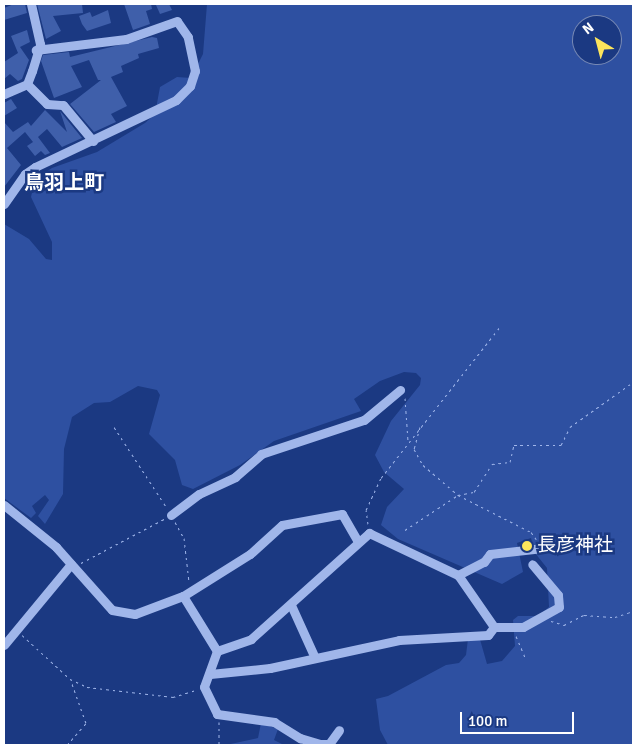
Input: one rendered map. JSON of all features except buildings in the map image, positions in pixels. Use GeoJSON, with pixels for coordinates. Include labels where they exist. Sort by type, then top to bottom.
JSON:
{"type":"FeatureCollection","features":[{"type":"Feature","properties":{"kind":"street"},"geometry":{"type":"LineString","coordinates":[[27,84],[36,50],[40,44],[31,4]]}},
{"type":"Feature","properties":{"kind":"street"},"geometry":{"type":"LineString","coordinates":[[4,204],[25,174],[35,167],[154,113],[190,86],[194,54],[188,38],[177,21],[126,39],[36,50]]}},
{"type":"Feature","properties":{"kind":"street"},"geometry":{"type":"LineString","coordinates":[[4,94],[27,84]]}},
{"type":"Feature","properties":{"kind":"street"},"geometry":{"type":"LineString","coordinates":[[27,84],[46,104],[63,105],[93,140]]}},
{"type":"Feature","properties":{"kind":"street"},"geometry":{"type":"LineString","coordinates":[[172,515],[200,494],[235,477],[261,454],[364,420],[400,390]]}},
{"type":"Feature","properties":{"kind":"street"},"geometry":{"type":"LineString","coordinates":[[4,505],[56,547],[112,610],[135,614],[186,594],[250,554],[282,525],[342,514],[357,540]]}},
{"type":"Feature","properties":{"kind":"street"},"geometry":{"type":"LineString","coordinates":[[217,651],[251,639],[260,627],[291,605],[357,540],[369,533],[458,575],[494,627],[512,629],[543,619],[560,607],[558,595],[532,564]]}},
{"type":"Feature","properties":{"kind":"street"},"geometry":{"type":"LineString","coordinates":[[458,575],[484,562],[490,554],[543,548]]}},
{"type":"Feature","properties":{"kind":"street"},"geometry":{"type":"LineString","coordinates":[[4,645],[71,564]]}},
{"type":"Feature","properties":{"kind":"street"},"geometry":{"type":"LineString","coordinates":[[186,594],[217,651],[204,687],[217,714],[274,722],[300,738],[320,744],[329,744],[339,730]]}},
{"type":"Feature","properties":{"kind":"street"},"geometry":{"type":"LineString","coordinates":[[291,605],[315,658]]}},
{"type":"Feature","properties":{"kind":"street"},"geometry":{"type":"LineString","coordinates":[[210,674],[315,658],[399,640],[488,635],[494,627]]}},
{"type":"Feature","properties":{"kind":"path"},"geometry":{"type":"LineString","coordinates":[[369,533],[366,510],[380,478],[500,327]]}},
{"type":"Feature","properties":{"kind":"path"},"geometry":{"type":"LineString","coordinates":[[405,530],[458,495],[474,492],[492,464],[510,462],[514,445],[561,445],[570,427],[633,382]]}},
{"type":"Feature","properties":{"kind":"path"},"geometry":{"type":"LineString","coordinates":[[400,390],[406,400],[408,441]]}},
{"type":"Feature","properties":{"kind":"path"},"geometry":{"type":"LineString","coordinates":[[420,426],[414,449],[423,465],[458,495],[531,532],[543,548]]}},
{"type":"Feature","properties":{"kind":"path"},"geometry":{"type":"LineString","coordinates":[[114,427],[172,515],[186,545],[186,594]]}},
{"type":"Feature","properties":{"kind":"path"},"geometry":{"type":"LineString","coordinates":[[71,564],[80,563],[172,515]]}},
{"type":"Feature","properties":{"kind":"path"},"geometry":{"type":"LineString","coordinates":[[543,619],[564,625],[584,615],[615,617],[633,611]]}},
{"type":"Feature","properties":{"kind":"path"},"geometry":{"type":"LineString","coordinates":[[512,629],[526,659]]}},
{"type":"Feature","properties":{"kind":"path"},"geometry":{"type":"LineString","coordinates":[[16,630],[70,679],[87,687],[173,697],[204,687]]}},
{"type":"Feature","properties":{"kind":"path"},"geometry":{"type":"LineString","coordinates":[[67,745],[86,723],[70,679]]}},
{"type":"Feature","properties":{"kind":"path"},"geometry":{"type":"LineString","coordinates":[[217,714],[219,745]]}},
{"type":"Feature","properties":{"kind":"shaded area"},"geometry":{"type":"Polygon","coordinates":[[[207,4],[633,4],[633,745],[388,745],[380,730],[376,699],[388,696],[446,665],[459,663],[466,655],[468,639],[479,636],[487,664],[502,661],[515,646],[513,620],[518,616],[538,616],[549,607],[547,568],[535,553],[531,538],[517,543],[523,572],[502,584],[398,539],[381,525],[387,507],[404,489],[384,472],[375,455],[391,421],[420,385],[421,378],[416,373],[404,372],[380,381],[354,399],[361,411],[274,441],[240,465],[193,489],[182,485],[175,460],[149,434],[160,395],[157,390],[138,386],[110,402],[94,403],[72,417],[64,449],[63,494],[45,524],[38,516],[49,500],[45,495],[32,506],[36,513],[31,518],[4,498],[4,224],[29,239],[46,259],[52,260],[52,242],[31,197],[35,179],[52,168],[97,152],[145,123],[155,114],[160,87],[177,77],[191,78],[203,54],[207,4]]]}},
{"type":"Feature","properties":{"kind":"shaded area"},"geometry":{"type":"Polygon","coordinates":[[[261,723],[278,729],[274,740],[284,745],[226,745],[258,738],[261,723]]]}},
{"type":"Feature","properties":{"kind":"place","name":"長彦神社"},"geometry":{"type":"Point","coordinates":[527,546]}},
{"type":"Feature","properties":{"kind":"district","name":"鳥羽上町"},"geometry":{"type":"Point","coordinates":[64,182]}}]}
